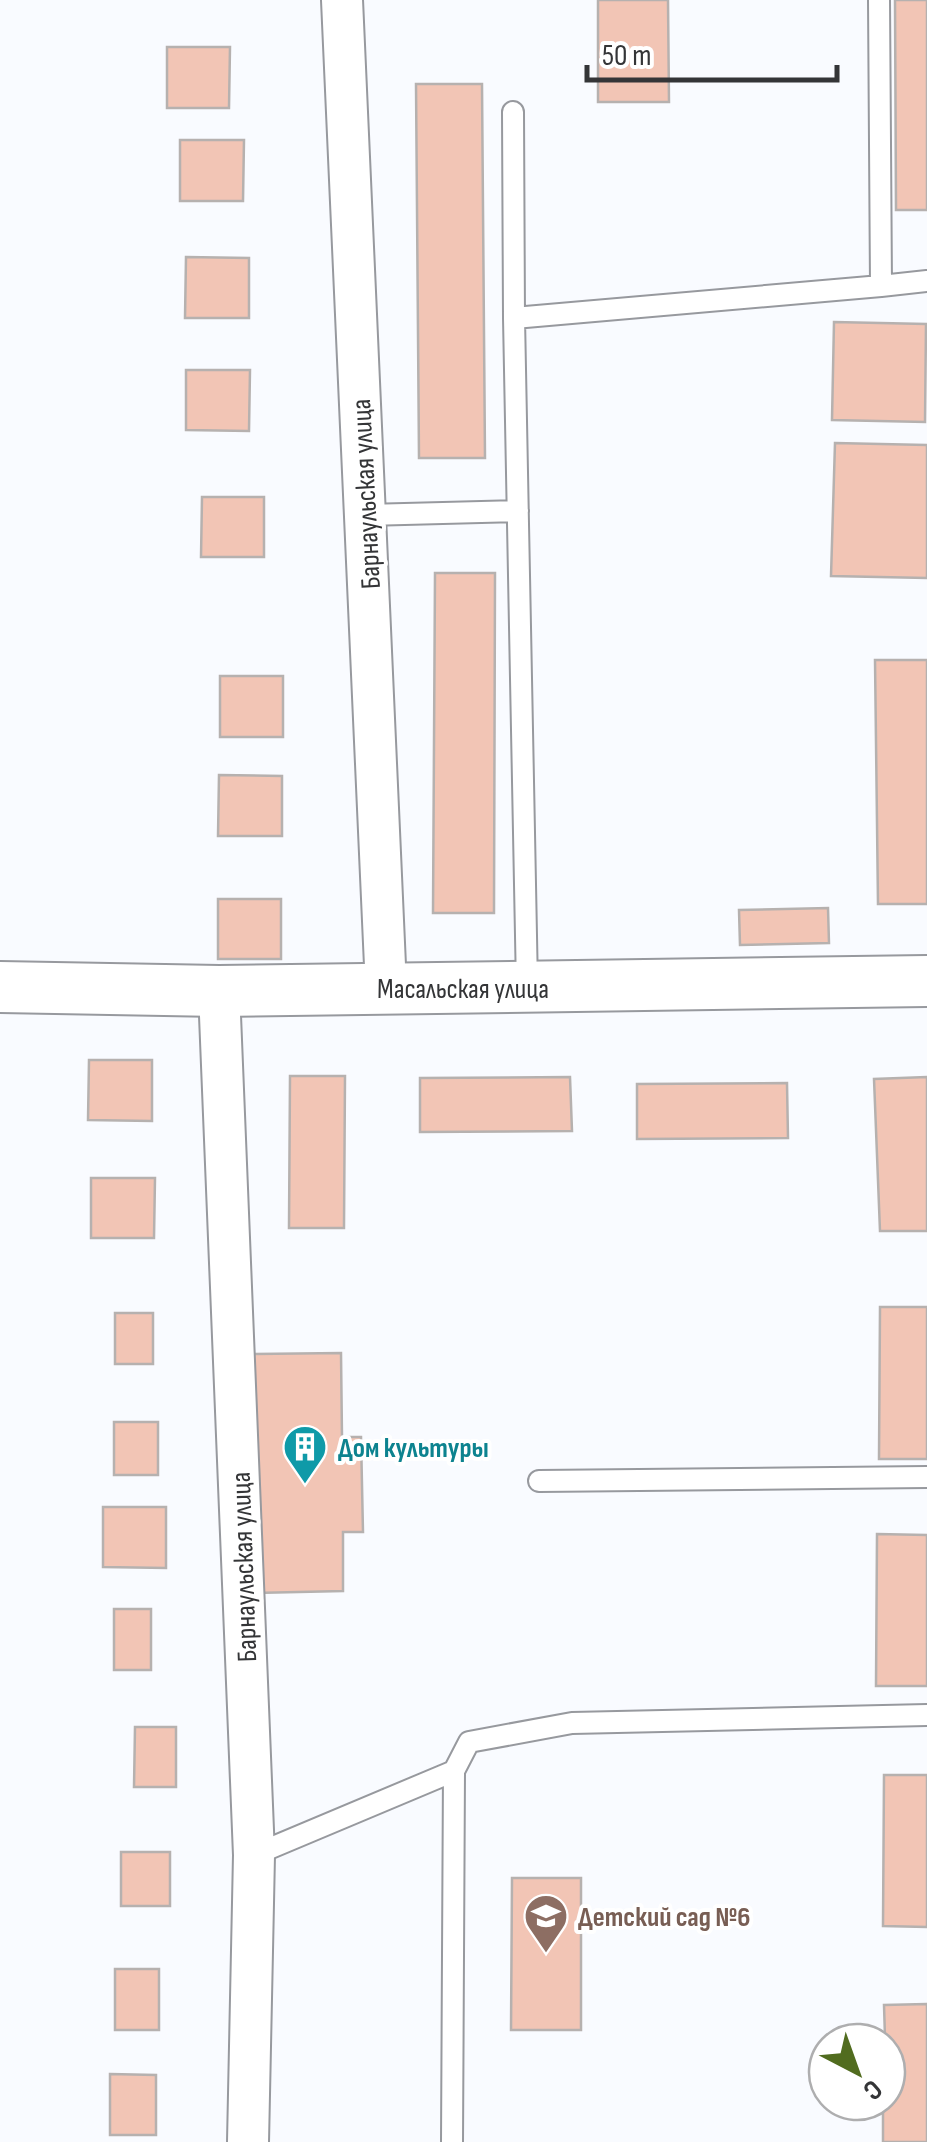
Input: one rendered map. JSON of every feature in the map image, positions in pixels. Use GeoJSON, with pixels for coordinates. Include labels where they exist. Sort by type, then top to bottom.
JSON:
{"type":"FeatureCollection","features":[{"type":"Feature","properties":{"kind":"street","name":"Барнаульская улица"},"geometry":{"type":"LineString","coordinates":[[342,0],[386,988]]}},
{"type":"Feature","properties":{"kind":"street","name":"Масальская улица"},"geometry":{"type":"LineString","coordinates":[[0,987],[219,991],[927,981]]}},
{"type":"Feature","properties":{"kind":"street","name":"Барнаульская улица"},"geometry":{"type":"LineString","coordinates":[[219,991],[254,1855],[248,2142]]}},
{"type":"Feature","properties":{"kind":"lane"},"geometry":{"type":"LineString","coordinates":[[879,0],[881,286]]}},
{"type":"Feature","properties":{"kind":"lane"},"geometry":{"type":"LineString","coordinates":[[513,112],[527,989]]}},
{"type":"Feature","properties":{"kind":"lane"},"geometry":{"type":"LineString","coordinates":[[514,318],[927,281]]}},
{"type":"Feature","properties":{"kind":"lane"},"geometry":{"type":"LineString","coordinates":[[366,515],[518,511]]}},
{"type":"Feature","properties":{"kind":"lane"},"geometry":{"type":"LineString","coordinates":[[539,1481],[927,1477]]}},
{"type":"Feature","properties":{"kind":"lane"},"geometry":{"type":"LineString","coordinates":[[452,2142],[454,1770],[469,1742],[572,1723],[927,1716]]}},
{"type":"Feature","properties":{"kind":"lane"},"geometry":{"type":"LineString","coordinates":[[254,1855],[454,1770]]}},
{"type":"Feature","properties":{"kind":"building"},"geometry":{"type":"Polygon","coordinates":[[[598,0],[668,0],[669,102],[598,102],[598,0]]]}},
{"type":"Feature","properties":{"kind":"building"},"geometry":{"type":"Polygon","coordinates":[[[895,0],[927,0],[927,210],[896,210],[895,0]]]}},
{"type":"Feature","properties":{"kind":"building"},"geometry":{"type":"Polygon","coordinates":[[[167,47],[230,47],[229,108],[167,108],[167,47]]]}},
{"type":"Feature","properties":{"kind":"building"},"geometry":{"type":"Polygon","coordinates":[[[416,84],[482,84],[485,458],[419,458],[416,84]]]}},
{"type":"Feature","properties":{"kind":"building"},"geometry":{"type":"Polygon","coordinates":[[[180,140],[244,140],[243,201],[180,201],[180,140]]]}},
{"type":"Feature","properties":{"kind":"building"},"geometry":{"type":"Polygon","coordinates":[[[186,257],[249,258],[249,318],[185,318],[186,257]]]}},
{"type":"Feature","properties":{"kind":"building"},"geometry":{"type":"Polygon","coordinates":[[[834,322],[926,324],[925,422],[832,420],[834,322]]]}},
{"type":"Feature","properties":{"kind":"building"},"geometry":{"type":"Polygon","coordinates":[[[186,370],[250,370],[249,431],[186,430],[186,370]]]}},
{"type":"Feature","properties":{"kind":"building"},"geometry":{"type":"Polygon","coordinates":[[[835,443],[927,445],[927,578],[831,576],[835,443]]]}},
{"type":"Feature","properties":{"kind":"building"},"geometry":{"type":"Polygon","coordinates":[[[202,497],[264,497],[264,557],[201,557],[202,497]]]}},
{"type":"Feature","properties":{"kind":"building"},"geometry":{"type":"Polygon","coordinates":[[[435,573],[495,573],[494,913],[433,913],[435,573]]]}},
{"type":"Feature","properties":{"kind":"building"},"geometry":{"type":"Polygon","coordinates":[[[875,660],[927,660],[927,904],[878,904],[875,660]]]}},
{"type":"Feature","properties":{"kind":"building"},"geometry":{"type":"Polygon","coordinates":[[[220,676],[283,676],[283,737],[220,737],[220,676]]]}},
{"type":"Feature","properties":{"kind":"building"},"geometry":{"type":"Polygon","coordinates":[[[219,775],[282,776],[282,836],[218,836],[219,775]]]}},
{"type":"Feature","properties":{"kind":"building"},"geometry":{"type":"Polygon","coordinates":[[[218,899],[281,899],[281,959],[218,959],[218,899]]]}},
{"type":"Feature","properties":{"kind":"building"},"geometry":{"type":"Polygon","coordinates":[[[828,908],[829,943],[740,945],[739,910],[828,908]]]}},
{"type":"Feature","properties":{"kind":"building"},"geometry":{"type":"Polygon","coordinates":[[[89,1060],[152,1060],[152,1121],[88,1120],[89,1060]]]}},
{"type":"Feature","properties":{"kind":"building"},"geometry":{"type":"Polygon","coordinates":[[[290,1076],[345,1076],[344,1228],[289,1228],[290,1076]]]}},
{"type":"Feature","properties":{"kind":"building"},"geometry":{"type":"Polygon","coordinates":[[[570,1077],[572,1131],[420,1132],[420,1078],[570,1077]]]}},
{"type":"Feature","properties":{"kind":"building"},"geometry":{"type":"Polygon","coordinates":[[[927,1077],[927,1231],[880,1231],[874,1079],[927,1077]]]}},
{"type":"Feature","properties":{"kind":"building"},"geometry":{"type":"Polygon","coordinates":[[[787,1083],[788,1138],[637,1139],[637,1084],[787,1083]]]}},
{"type":"Feature","properties":{"kind":"building"},"geometry":{"type":"Polygon","coordinates":[[[91,1178],[155,1178],[154,1238],[91,1238],[91,1178]]]}},
{"type":"Feature","properties":{"kind":"building"},"geometry":{"type":"Polygon","coordinates":[[[880,1307],[927,1307],[927,1459],[879,1459],[880,1307]]]}},
{"type":"Feature","properties":{"kind":"building"},"geometry":{"type":"Polygon","coordinates":[[[115,1313],[153,1313],[153,1364],[115,1364],[115,1313]]]}},
{"type":"Feature","properties":{"kind":"building","name":"Дом культуры"},"geometry":{"type":"Polygon","coordinates":[[[341,1353],[342,1437],[361,1437],[363,1532],[343,1532],[343,1591],[250,1593],[247,1354],[341,1353]]]}},
{"type":"Feature","properties":{"kind":"building"},"geometry":{"type":"Polygon","coordinates":[[[114,1422],[158,1422],[158,1475],[114,1475],[114,1422]]]}},
{"type":"Feature","properties":{"kind":"building"},"geometry":{"type":"Polygon","coordinates":[[[103,1507],[166,1507],[166,1568],[103,1567],[103,1507]]]}},
{"type":"Feature","properties":{"kind":"building"},"geometry":{"type":"Polygon","coordinates":[[[877,1534],[927,1535],[927,1686],[876,1686],[877,1534]]]}},
{"type":"Feature","properties":{"kind":"building"},"geometry":{"type":"Polygon","coordinates":[[[114,1609],[151,1609],[151,1670],[114,1670],[114,1609]]]}},
{"type":"Feature","properties":{"kind":"building"},"geometry":{"type":"Polygon","coordinates":[[[135,1727],[176,1727],[176,1787],[134,1787],[135,1727]]]}},
{"type":"Feature","properties":{"kind":"building"},"geometry":{"type":"Polygon","coordinates":[[[884,1775],[927,1775],[927,1927],[883,1926],[884,1775]]]}},
{"type":"Feature","properties":{"kind":"building"},"geometry":{"type":"Polygon","coordinates":[[[121,1852],[170,1852],[170,1906],[121,1906],[121,1852]]]}},
{"type":"Feature","properties":{"kind":"building","name":"Детский сад №6"},"geometry":{"type":"Polygon","coordinates":[[[512,1878],[581,1878],[581,2030],[511,2030],[512,1878]]]}},
{"type":"Feature","properties":{"kind":"building"},"geometry":{"type":"Polygon","coordinates":[[[115,1969],[159,1969],[159,2030],[115,2030],[115,1969]]]}},
{"type":"Feature","properties":{"kind":"building"},"geometry":{"type":"Polygon","coordinates":[[[927,2004],[927,2142],[883,2142],[883,2122],[907,2122],[907,2022],[885,2022],[884,2005],[927,2004]]]}},
{"type":"Feature","properties":{"kind":"building"},"geometry":{"type":"Polygon","coordinates":[[[110,2074],[156,2075],[156,2135],[110,2135],[110,2074]]]}},
{"type":"Feature","properties":{"kind":"place","name":"Дом культуры"},"geometry":{"type":"Point","coordinates":[305,1485]}},
{"type":"Feature","properties":{"kind":"place","name":"Детский сад №6"},"geometry":{"type":"Point","coordinates":[546,1954]}}]}
